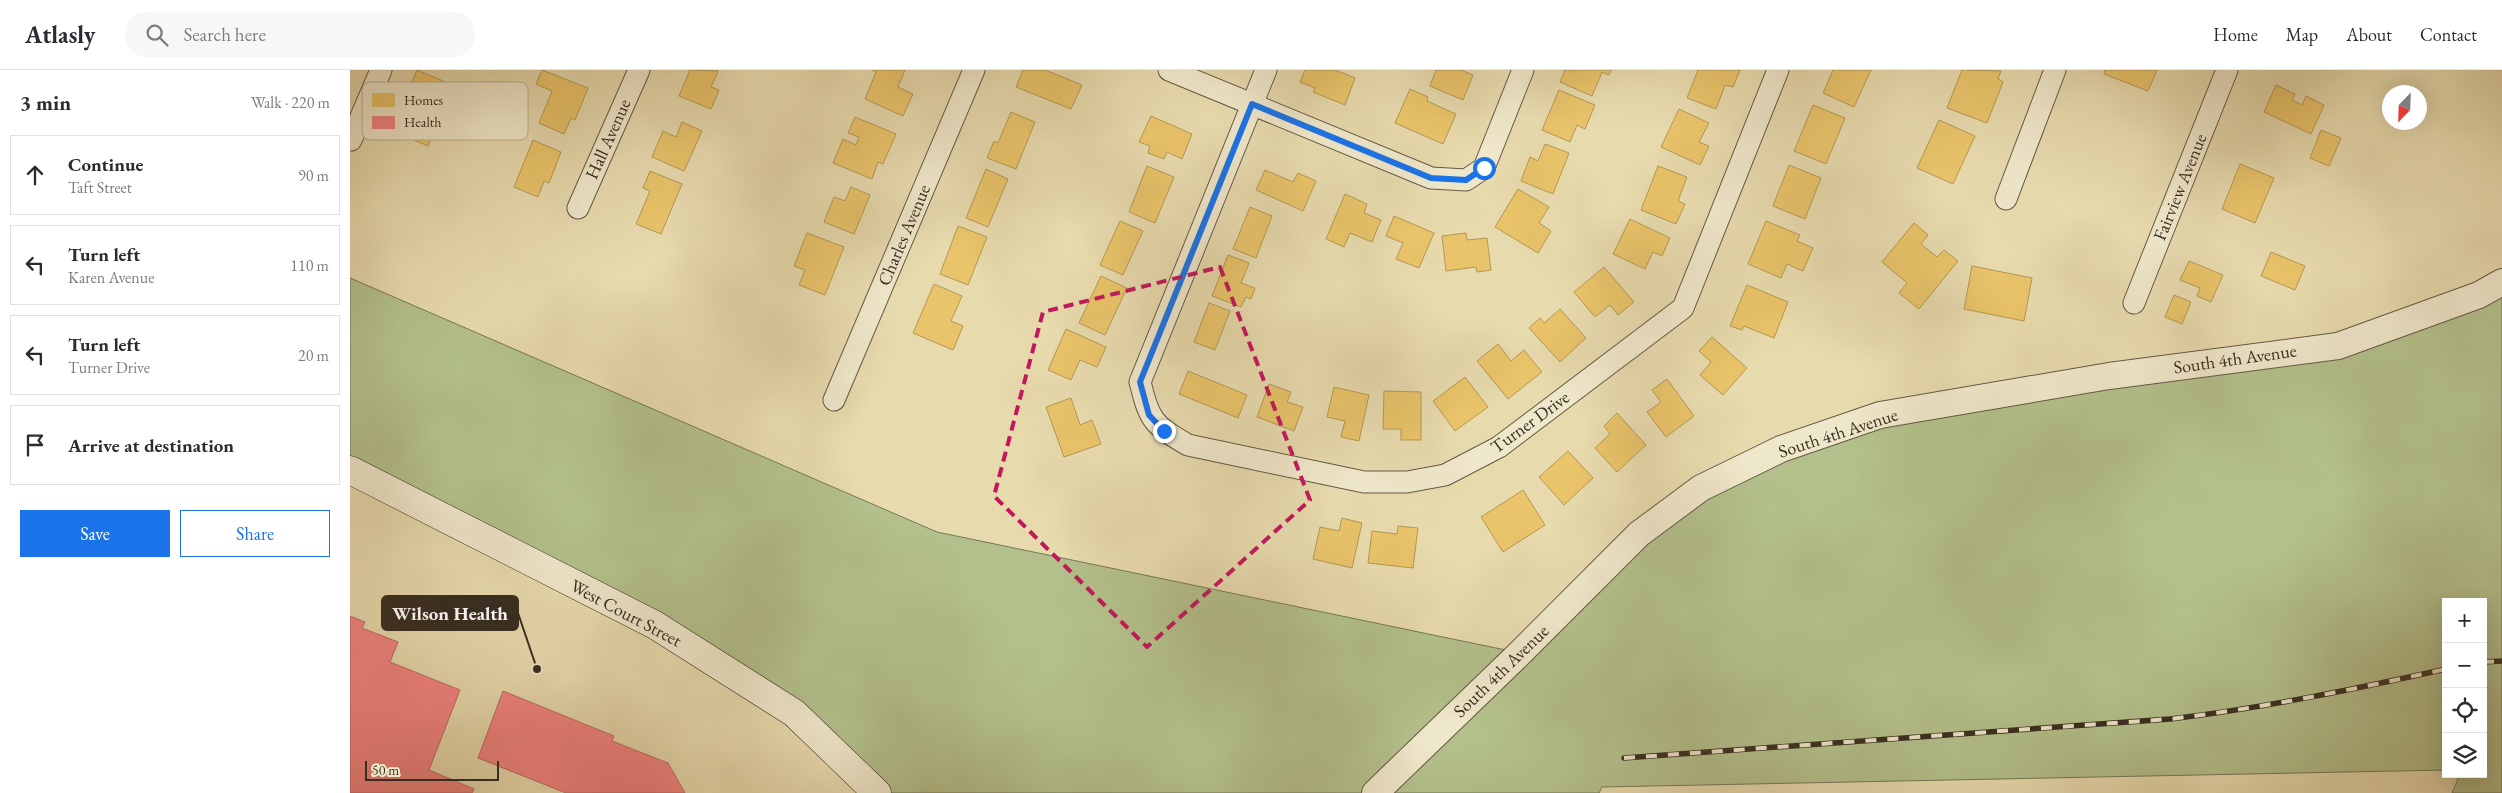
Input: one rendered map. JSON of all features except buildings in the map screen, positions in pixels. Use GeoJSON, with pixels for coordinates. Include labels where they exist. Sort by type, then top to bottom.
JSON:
{"type":"FeatureCollection","features":[{"type":"Feature","properties":{"kind":"main road","name":"West Court Street"},"geometry":{"type":"LineString","coordinates":[[350,470],[655,625],[794,713],[878,793]]}},
{"type":"Feature","properties":{"kind":"street"},"geometry":{"type":"LineString","coordinates":[[376,82],[381,70]]}},
{"type":"Feature","properties":{"kind":"street","name":"Hall Avenue"},"geometry":{"type":"LineString","coordinates":[[578,208],[639,70]]}},
{"type":"Feature","properties":{"kind":"street","name":"Charles Avenue"},"geometry":{"type":"LineString","coordinates":[[834,400],[974,70]]}},
{"type":"Feature","properties":{"kind":"street"},"geometry":{"type":"LineString","coordinates":[[1169,70],[1431,178],[1466,180],[1484,168],[1523,70]]}},
{"type":"Feature","properties":{"kind":"street"},"geometry":{"type":"LineString","coordinates":[[1252,104],[1266,70]]}},
{"type":"Feature","properties":{"kind":"street","name":"Turner Drive"},"geometry":{"type":"LineString","coordinates":[[1252,104],[1140,382],[1149,415],[1164,431],[1188,445],[1364,482],[1407,482],[1445,475],[1499,447],[1684,308],[1778,70]]}},
{"type":"Feature","properties":{"kind":"street"},"geometry":{"type":"LineString","coordinates":[[2006,199],[2055,70]]}},
{"type":"Feature","properties":{"kind":"street","name":"Fairview Avenue"},"geometry":{"type":"LineString","coordinates":[[2134,303],[2227,70]]}},
{"type":"Feature","properties":{"kind":"street"},"geometry":{"type":"LineString","coordinates":[[351,140],[362,114]]}},
{"type":"Feature","properties":{"kind":"street","name":"South 4th Avenue"},"geometry":{"type":"LineString","coordinates":[[1375,793],[1520,653],[1639,534],[1701,488],[1781,449],[1880,415],[2109,376],[2338,346],[2479,295],[2502,282]]}},
{"type":"Feature","properties":{"kind":"highlighted area"},"geometry":{"type":"Polygon","coordinates":[[[1220,267],[1310,500],[1147,647],[994,496],[1043,312],[1220,267]]]}},
{"type":"Feature","properties":{"kind":"green space"},"geometry":{"type":"Polygon","coordinates":[[[350,278],[937,532],[1520,653],[1701,488],[1880,415],[2338,346],[2502,282],[2502,793],[2452,793],[2458,778],[2487,778],[2487,598],[2442,598],[2442,770],[1602,787],[1599,793],[877,793],[794,713],[350,470],[350,278]]]}},
{"type":"Feature","properties":{"kind":"railway"},"geometry":{"type":"LineString","coordinates":[[2487,662],[2502,661]]}},
{"type":"Feature","properties":{"kind":"railway"},"geometry":{"type":"LineString","coordinates":[[1624,758],[2170,719],[2309,697],[2442,670]]}},
{"type":"Feature","properties":{"kind":"place","name":"Wilson Health"},"geometry":{"type":"Point","coordinates":[537,669]}},
{"type":"Feature","properties":{"kind":"route"},"geometry":{"type":"LineString","coordinates":[[1164,431],[1149,415],[1140,382],[1252,104],[1431,178],[1466,180],[1484,168]]}}]}
